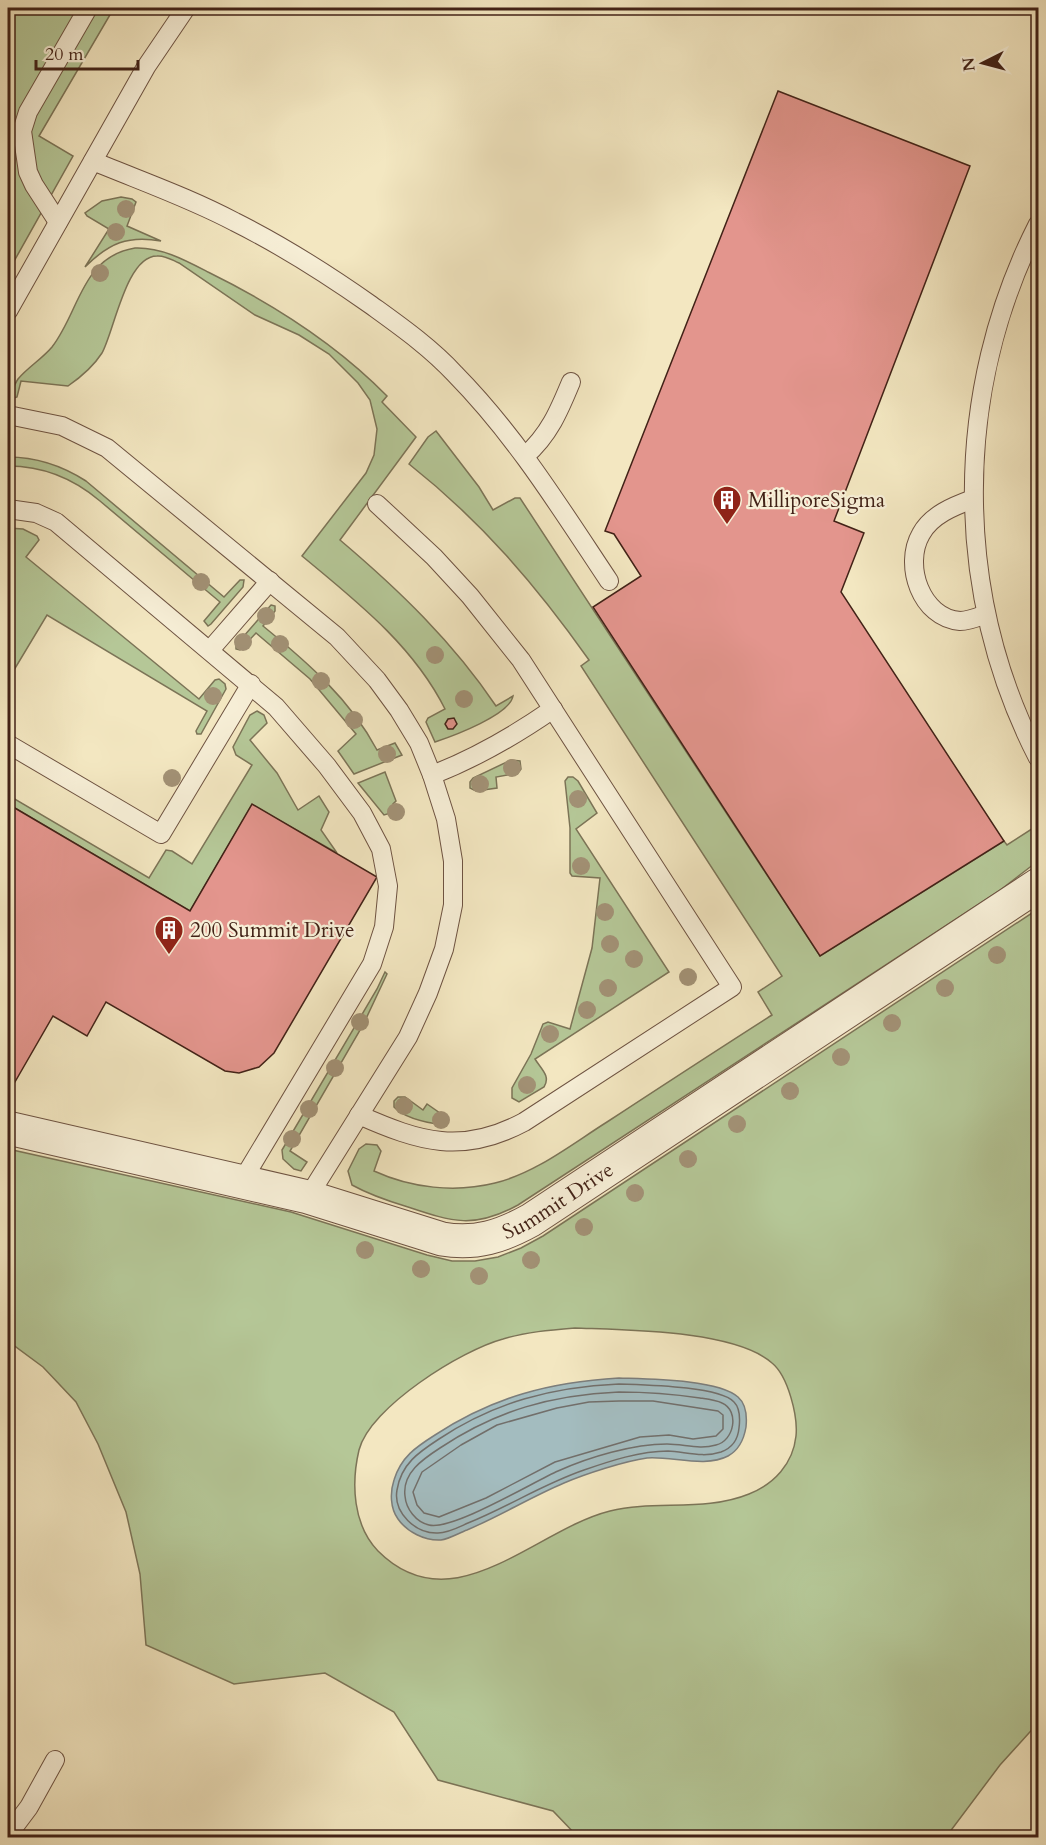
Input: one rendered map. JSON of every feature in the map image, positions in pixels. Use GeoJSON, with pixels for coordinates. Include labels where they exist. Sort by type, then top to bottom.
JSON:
{"type":"FeatureCollection","features":[{"type":"Feature","properties":{"kind":"street","name":"Summit Drive"},"geometry":{"type":"LineString","coordinates":[[8,1128],[308,1197],[431,1236],[453,1241],[474,1242],[508,1233],[531,1220],[1038,885]]}},
{"type":"Feature","properties":{"kind":"lane"},"geometry":{"type":"LineString","coordinates":[[58,222],[28,172],[22,131],[28,112],[88,8]]}},
{"type":"Feature","properties":{"kind":"lane"},"geometry":{"type":"LineString","coordinates":[[8,311],[155,52],[186,8]]}},
{"type":"Feature","properties":{"kind":"lane"},"geometry":{"type":"LineString","coordinates":[[93,161],[234,221],[297,255],[397,323],[438,357],[492,414],[525,456],[609,581]]}},
{"type":"Feature","properties":{"kind":"lane"},"geometry":{"type":"LineString","coordinates":[[1038,224],[1009,292],[990,355],[976,439],[973,499],[978,572],[986,614],[1014,704],[1038,759]]}},
{"type":"Feature","properties":{"kind":"lane"},"geometry":{"type":"LineString","coordinates":[[525,456],[537,446],[555,422],[571,382]]}},
{"type":"Feature","properties":{"kind":"lane"},"geometry":{"type":"LineString","coordinates":[[8,415],[62,426],[92,439],[270,580],[336,637],[377,680],[410,727],[432,775],[446,819],[454,883],[450,926],[437,971],[418,1017],[308,1197]]}},
{"type":"Feature","properties":{"kind":"lane"},"geometry":{"type":"LineString","coordinates":[[973,499],[943,512],[930,522],[916,546],[914,572],[925,598],[942,615],[962,621],[986,614]]}},
{"type":"Feature","properties":{"kind":"lane"},"geometry":{"type":"LineString","coordinates":[[359,1115],[406,1134],[432,1140],[466,1142],[489,1138],[524,1122],[732,987],[521,660],[481,609],[434,557],[377,504]]}},
{"type":"Feature","properties":{"kind":"lane"},"geometry":{"type":"LineString","coordinates":[[8,509],[36,513],[56,522],[251,684],[302,735],[362,813],[381,849],[388,886],[384,927],[372,964],[242,1181]]}},
{"type":"Feature","properties":{"kind":"lane"},"geometry":{"type":"LineString","coordinates":[[210,650],[270,580]]}},
{"type":"Feature","properties":{"kind":"lane"},"geometry":{"type":"LineString","coordinates":[[8,744],[161,834],[251,684]]}},
{"type":"Feature","properties":{"kind":"lane"},"geometry":{"type":"LineString","coordinates":[[432,775],[495,747],[553,709]]}},
{"type":"Feature","properties":{"kind":"lane"},"geometry":{"type":"LineString","coordinates":[[8,1835],[29,1807],[55,1760]]}},
{"type":"Feature","properties":{"kind":"green space"},"geometry":{"type":"Polygon","coordinates":[[[20,8],[114,8],[39,136],[73,156],[8,272],[8,19],[20,8]]]}},
{"type":"Feature","properties":{"kind":"green space"},"geometry":{"type":"Polygon","coordinates":[[[121,197],[136,202],[127,226],[161,241],[139,239],[120,243],[102,252],[85,267],[109,229],[85,213],[102,201],[121,197]]]}},
{"type":"Feature","properties":{"kind":"green space"},"geometry":{"type":"Polygon","coordinates":[[[145,248],[173,255],[232,284],[280,312],[347,359],[387,396],[382,402],[416,437],[340,540],[424,618],[462,660],[496,706],[513,696],[510,703],[502,710],[480,724],[435,742],[426,722],[428,718],[445,709],[417,664],[362,607],[302,556],[366,473],[374,455],[377,429],[370,400],[358,383],[329,354],[299,335],[255,315],[179,263],[157,256],[146,259],[129,281],[107,343],[95,363],[68,386],[21,381],[17,397],[8,400],[18,379],[52,347],[92,274],[103,262],[117,253],[145,248]]]}},
{"type":"Feature","properties":{"kind":"green space"},"geometry":{"type":"Polygon","coordinates":[[[436,431],[479,487],[493,510],[515,498],[520,498],[820,956],[1004,841],[1007,845],[1038,825],[1036,851],[1038,861],[999,891],[518,1205],[489,1218],[463,1221],[379,1198],[352,1185],[348,1171],[359,1149],[366,1144],[377,1145],[381,1151],[374,1171],[418,1185],[464,1188],[495,1183],[525,1172],[567,1148],[772,1015],[758,992],[782,976],[581,666],[589,660],[569,632],[528,580],[484,531],[409,464],[428,437],[436,431]]]}},
{"type":"Feature","properties":{"kind":"green space"},"geometry":{"type":"Polygon","coordinates":[[[8,457],[28,458],[48,463],[67,470],[86,481],[224,597],[240,580],[244,580],[243,587],[208,626],[204,621],[220,602],[90,493],[68,480],[45,471],[8,466],[8,457]]]}},
{"type":"Feature","properties":{"kind":"green space"},"geometry":{"type":"Polygon","coordinates":[[[8,528],[23,529],[37,536],[39,540],[26,557],[199,699],[215,680],[219,679],[225,684],[226,689],[201,734],[197,734],[196,731],[207,711],[47,615],[8,680],[8,528]]]}},
{"type":"Feature","properties":{"kind":"green space"},"geometry":{"type":"Polygon","coordinates":[[[271,605],[275,606],[275,611],[263,626],[296,653],[341,698],[377,750],[395,743],[402,755],[354,774],[338,751],[356,734],[310,679],[256,633],[240,650],[236,649],[236,645],[271,605]]]}},
{"type":"Feature","properties":{"kind":"green space"},"geometry":{"type":"Polygon","coordinates":[[[257,711],[264,715],[267,723],[250,740],[277,773],[298,810],[319,796],[329,812],[321,830],[337,853],[252,805],[190,911],[8,804],[8,795],[149,878],[166,850],[172,851],[192,864],[252,765],[236,755],[233,747],[250,715],[257,711]]]}},
{"type":"Feature","properties":{"kind":"green space"},"geometry":{"type":"Polygon","coordinates":[[[511,760],[520,761],[521,769],[518,773],[496,777],[497,788],[476,791],[470,788],[473,778],[511,760]]]}},
{"type":"Feature","properties":{"kind":"green space"},"geometry":{"type":"Polygon","coordinates":[[[385,772],[396,801],[391,813],[384,815],[358,783],[385,772]]]}},
{"type":"Feature","properties":{"kind":"green space"},"geometry":{"type":"Polygon","coordinates":[[[568,777],[573,777],[578,781],[597,813],[576,829],[669,972],[535,1059],[544,1073],[546,1083],[544,1087],[519,1102],[512,1098],[512,1088],[531,1054],[543,1024],[548,1022],[570,1029],[592,948],[600,878],[572,876],[570,873],[570,828],[565,781],[568,777]]]}},
{"type":"Feature","properties":{"kind":"green space"},"geometry":{"type":"Polygon","coordinates":[[[1038,909],[1038,1723],[1000,1765],[946,1837],[578,1837],[553,1811],[438,1780],[394,1712],[325,1673],[234,1684],[146,1645],[140,1574],[126,1512],[98,1444],[76,1402],[43,1367],[8,1341],[8,1149],[291,1212],[452,1261],[475,1261],[498,1257],[543,1236],[1038,909]],[[575,1328],[538,1332],[485,1345],[420,1382],[380,1416],[367,1433],[359,1450],[355,1476],[359,1517],[363,1529],[378,1551],[406,1572],[435,1579],[464,1576],[494,1566],[581,1521],[610,1511],[645,1506],[715,1503],[758,1490],[781,1472],[791,1455],[796,1428],[791,1397],[783,1377],[772,1363],[755,1352],[707,1338],[650,1331],[575,1328]]]}},
{"type":"Feature","properties":{"kind":"green space"},"geometry":{"type":"Polygon","coordinates":[[[385,972],[387,974],[363,1025],[290,1151],[307,1162],[301,1171],[294,1169],[283,1159],[282,1150],[385,972]]]}},
{"type":"Feature","properties":{"kind":"green space"},"geometry":{"type":"Polygon","coordinates":[[[398,1097],[405,1097],[423,1110],[427,1104],[447,1118],[448,1122],[445,1125],[431,1123],[404,1115],[394,1107],[394,1101],[398,1097]]]}},
{"type":"Feature","properties":{"kind":"water"},"geometry":{"type":"Polygon","coordinates":[[[619,1378],[699,1383],[728,1391],[741,1400],[745,1411],[746,1427],[740,1444],[732,1454],[709,1461],[647,1458],[594,1472],[552,1488],[479,1525],[444,1539],[435,1540],[417,1535],[398,1519],[393,1510],[391,1495],[397,1472],[410,1453],[435,1435],[479,1411],[523,1394],[569,1383],[619,1378]]]}},
{"type":"Feature","properties":{"kind":"building","name":"MilliporeSigma"},"geometry":{"type":"Polygon","coordinates":[[[778,91],[970,166],[834,521],[864,533],[841,592],[1004,841],[820,956],[593,607],[641,576],[614,534],[605,531],[778,91]]]}},
{"type":"Feature","properties":{"kind":"building"},"geometry":{"type":"Polygon","coordinates":[[[454,718],[457,724],[453,729],[448,729],[445,724],[448,719],[454,718]]]}},
{"type":"Feature","properties":{"kind":"building","name":"200 Summit Drive"},"geometry":{"type":"Polygon","coordinates":[[[8,804],[190,911],[252,804],[377,877],[274,1053],[259,1067],[239,1073],[225,1071],[106,1002],[87,1036],[53,1016],[8,1094],[8,804]]]}},
{"type":"Feature","properties":{"kind":"place","name":"MilliporeSigma"},"geometry":{"type":"Point","coordinates":[727,526]}},
{"type":"Feature","properties":{"kind":"place","name":"200 Summit Drive"},"geometry":{"type":"Point","coordinates":[169,956]}}]}
